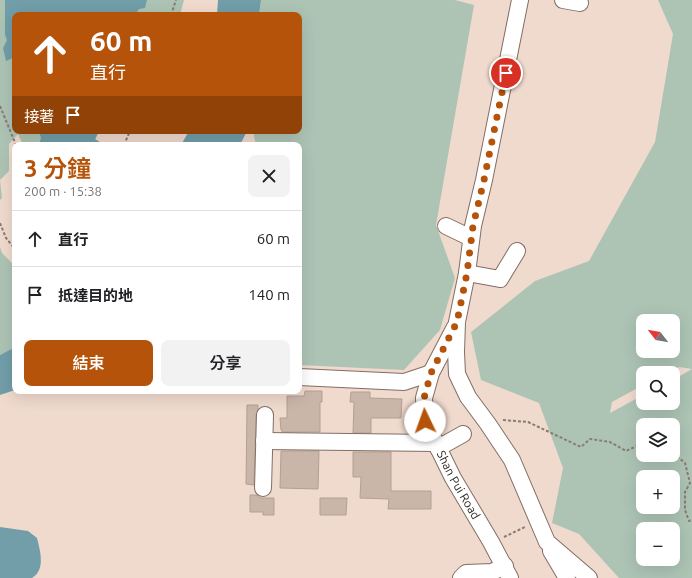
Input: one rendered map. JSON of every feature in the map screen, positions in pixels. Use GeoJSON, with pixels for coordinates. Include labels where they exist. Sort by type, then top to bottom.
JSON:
{"type":"FeatureCollection","features":[{"type":"Feature","properties":{"kind":"street"},"geometry":{"type":"LineString","coordinates":[[520,0],[484,180],[473,226],[467,273],[457,322],[457,374],[468,397],[512,460],[547,542],[567,578]]}},
{"type":"Feature","properties":{"kind":"street"},"geometry":{"type":"LineString","coordinates":[[563,0],[580,3]]}},
{"type":"Feature","properties":{"kind":"street"},"geometry":{"type":"LineString","coordinates":[[446,226],[471,238]]}},
{"type":"Feature","properties":{"kind":"street"},"geometry":{"type":"LineString","coordinates":[[467,273],[500,278],[517,251]]}},
{"type":"Feature","properties":{"kind":"street","name":"Shan Pui Road"},"geometry":{"type":"LineString","coordinates":[[457,322],[431,373],[424,398],[425,421],[453,478],[507,572]]}},
{"type":"Feature","properties":{"kind":"street"},"geometry":{"type":"LineString","coordinates":[[302,377],[404,382],[431,373]]}},
{"type":"Feature","properties":{"kind":"street"},"geometry":{"type":"LineString","coordinates":[[263,488],[265,415]]}},
{"type":"Feature","properties":{"kind":"street"},"geometry":{"type":"LineString","coordinates":[[264,441],[437,445],[462,434]]}},
{"type":"Feature","properties":{"kind":"street"},"geometry":{"type":"LineString","coordinates":[[547,542],[589,578]]}},
{"type":"Feature","properties":{"kind":"street"},"geometry":{"type":"LineString","coordinates":[[461,578],[466,573],[507,572]]}},
{"type":"Feature","properties":{"kind":"path"},"geometry":{"type":"LineString","coordinates":[[173,12],[176,0]]}},
{"type":"Feature","properties":{"kind":"path"},"geometry":{"type":"LineString","coordinates":[[0,106],[15,142]]}},
{"type":"Feature","properties":{"kind":"path"},"geometry":{"type":"LineString","coordinates":[[0,223],[6,238],[12,245]]}},
{"type":"Feature","properties":{"kind":"path"},"geometry":{"type":"LineString","coordinates":[[484,418],[528,422],[581,447],[590,440],[610,442],[626,451],[636,446]]}},
{"type":"Feature","properties":{"kind":"path"},"geometry":{"type":"LineString","coordinates":[[680,459],[685,463],[690,483],[685,492],[685,510],[689,521],[692,520]]}},
{"type":"Feature","properties":{"kind":"path"},"geometry":{"type":"LineString","coordinates":[[499,539],[538,521]]}},
{"type":"Feature","properties":{"kind":"green space"},"geometry":{"type":"Polygon","coordinates":[[[0,0],[184,0],[181,12],[12,12],[12,134],[18,134],[9,144],[9,171],[0,180],[0,0]]]}},
{"type":"Feature","properties":{"kind":"green space"},"geometry":{"type":"Polygon","coordinates":[[[261,0],[455,0],[474,5],[436,225],[455,278],[440,330],[404,370],[302,365],[302,142],[255,142],[254,134],[302,134],[302,12],[259,12],[261,0]]]}},
{"type":"Feature","properties":{"kind":"green space"},"geometry":{"type":"Polygon","coordinates":[[[658,0],[692,0],[692,369],[692,578],[619,578],[579,534],[552,523],[563,468],[539,403],[481,380],[471,332],[535,281],[589,261],[655,142],[673,34],[658,0]]]}},
{"type":"Feature","properties":{"kind":"green space"},"geometry":{"type":"Polygon","coordinates":[[[18,134],[98,134],[94,142],[22,142],[18,134]]]}},
{"type":"Feature","properties":{"kind":"green space"},"geometry":{"type":"Polygon","coordinates":[[[0,180],[2,198],[0,200],[0,180]]]}},
{"type":"Feature","properties":{"kind":"green space"},"geometry":{"type":"Polygon","coordinates":[[[0,247],[2,253],[12,263],[12,349],[0,355],[0,247]]]}},
{"type":"Feature","properties":{"kind":"water"},"geometry":{"type":"Polygon","coordinates":[[[5,0],[147,0],[145,8],[139,9],[137,12],[12,12],[12,58],[6,61],[3,48],[7,40],[5,35],[5,0]]]}},
{"type":"Feature","properties":{"kind":"water"},"geometry":{"type":"Polygon","coordinates":[[[218,0],[261,0],[259,12],[217,12],[218,0]]]}},
{"type":"Feature","properties":{"kind":"water"},"geometry":{"type":"Polygon","coordinates":[[[40,134],[98,134],[95,139],[100,142],[40,142],[40,134]]]}},
{"type":"Feature","properties":{"kind":"water"},"geometry":{"type":"Polygon","coordinates":[[[187,134],[246,134],[242,142],[183,142],[187,134]]]}},
{"type":"Feature","properties":{"kind":"water"},"geometry":{"type":"Polygon","coordinates":[[[12,349],[12,391],[0,395],[0,355],[12,349]]]}},
{"type":"Feature","properties":{"kind":"water"},"geometry":{"type":"Polygon","coordinates":[[[0,527],[28,531],[37,538],[41,565],[39,570],[32,578],[0,578],[0,527]]]}},
{"type":"Feature","properties":{"kind":"building"},"geometry":{"type":"Polygon","coordinates":[[[305,391],[322,391],[322,402],[320,402],[320,432],[282,432],[280,418],[287,418],[287,396],[304,396],[305,391]]]}},
{"type":"Feature","properties":{"kind":"building"},"geometry":{"type":"Polygon","coordinates":[[[351,392],[370,392],[370,398],[402,399],[401,418],[371,418],[371,433],[353,433],[354,402],[350,402],[351,392]]]}},
{"type":"Feature","properties":{"kind":"building"},"geometry":{"type":"Polygon","coordinates":[[[247,405],[258,405],[256,415],[254,485],[246,484],[247,405]]]}},
{"type":"Feature","properties":{"kind":"building"},"geometry":{"type":"Polygon","coordinates":[[[281,451],[319,451],[318,489],[280,488],[281,451]]]}},
{"type":"Feature","properties":{"kind":"building"},"geometry":{"type":"Polygon","coordinates":[[[353,452],[391,452],[391,491],[431,491],[431,509],[388,509],[389,499],[360,498],[361,477],[353,477],[353,452]]]}},
{"type":"Feature","properties":{"kind":"building"},"geometry":{"type":"Polygon","coordinates":[[[250,495],[257,495],[261,498],[274,498],[274,515],[263,515],[263,512],[250,512],[250,495]]]}},
{"type":"Feature","properties":{"kind":"building"},"geometry":{"type":"Polygon","coordinates":[[[320,498],[347,498],[346,515],[320,515],[320,498]]]}},
{"type":"Feature","properties":{"kind":"route"},"geometry":{"type":"LineString","coordinates":[[425,421],[424,398],[431,373],[457,322],[467,273],[473,226],[506,73]]}}]}
